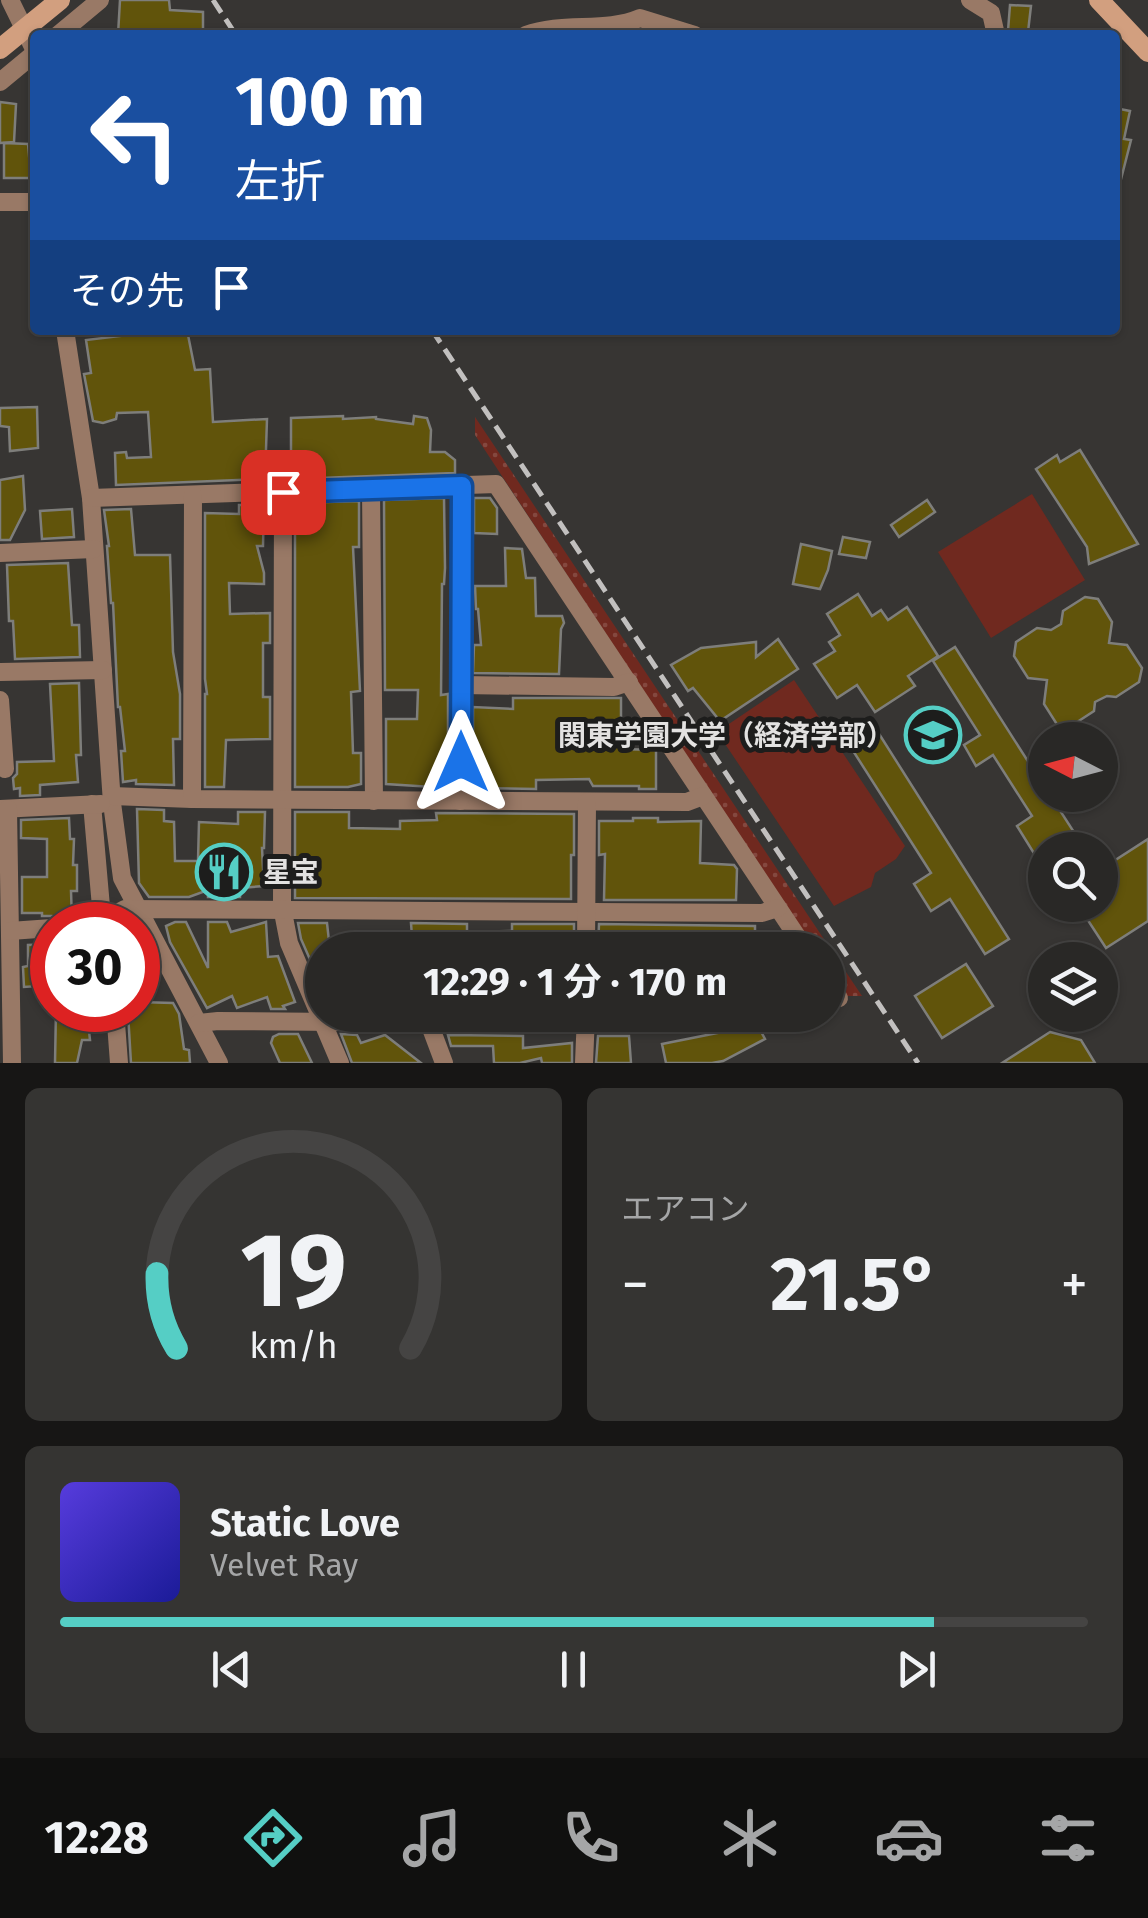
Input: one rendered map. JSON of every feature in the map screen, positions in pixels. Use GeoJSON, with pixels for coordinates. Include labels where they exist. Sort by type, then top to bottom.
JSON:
{"type":"FeatureCollection","features":[{"type":"Feature","properties":{"kind":"main road"},"geometry":{"type":"LineString","coordinates":[[0,49],[60,0]]}},
{"type":"Feature","properties":{"kind":"main road"},"geometry":{"type":"LineString","coordinates":[[1100,0],[1148,52]]}},
{"type":"Feature","properties":{"kind":"street"},"geometry":{"type":"LineString","coordinates":[[64,30],[100,0]]}},
{"type":"Feature","properties":{"kind":"street"},"geometry":{"type":"LineString","coordinates":[[970,0],[991,13],[995,30]]}},
{"type":"Feature","properties":{"kind":"street"},"geometry":{"type":"LineString","coordinates":[[11,5],[30,42]]}},
{"type":"Feature","properties":{"kind":"street"},"geometry":{"type":"LineString","coordinates":[[538,30],[629,22],[643,9],[685,30]]}},
{"type":"Feature","properties":{"kind":"street"},"geometry":{"type":"LineString","coordinates":[[0,82],[30,56]]}},
{"type":"Feature","properties":{"kind":"street"},"geometry":{"type":"LineString","coordinates":[[0,202],[30,202]]}},
{"type":"Feature","properties":{"kind":"street"},"geometry":{"type":"LineString","coordinates":[[67,335],[91,498],[112,800],[122,878],[134,902]]}},
{"type":"Feature","properties":{"kind":"street"},"geometry":{"type":"LineString","coordinates":[[91,498],[496,484],[794,932]]}},
{"type":"Feature","properties":{"kind":"street"},"geometry":{"type":"LineString","coordinates":[[460,801],[462,486]]}},
{"type":"Feature","properties":{"kind":"street"},"geometry":{"type":"LineString","coordinates":[[371,489],[374,800]]}},
{"type":"Feature","properties":{"kind":"street"},"geometry":{"type":"LineString","coordinates":[[283,492],[282,910],[288,942],[305,982]]}},
{"type":"Feature","properties":{"kind":"street"},"geometry":{"type":"LineString","coordinates":[[192,800],[194,495]]}},
{"type":"Feature","properties":{"kind":"street"},"geometry":{"type":"LineString","coordinates":[[0,552],[94,549]]}},
{"type":"Feature","properties":{"kind":"street"},"geometry":{"type":"LineString","coordinates":[[0,672],[103,670]]}},
{"type":"Feature","properties":{"kind":"street"},"geometry":{"type":"LineString","coordinates":[[462,684],[614,687],[628,682]]}},
{"type":"Feature","properties":{"kind":"street"},"geometry":{"type":"LineString","coordinates":[[0,700],[5,769]]}},
{"type":"Feature","properties":{"kind":"street"},"geometry":{"type":"LineString","coordinates":[[12,1063],[4,809],[112,800],[687,802],[703,796]]}},
{"type":"Feature","properties":{"kind":"street"},"geometry":{"type":"LineString","coordinates":[[586,932],[587,802]]}},
{"type":"Feature","properties":{"kind":"street"},"geometry":{"type":"LineString","coordinates":[[92,804],[100,902]]}},
{"type":"Feature","properties":{"kind":"street"},"geometry":{"type":"LineString","coordinates":[[160,909],[762,914],[778,908]]}},
{"type":"Feature","properties":{"kind":"street"},"geometry":{"type":"LineString","coordinates":[[10,931],[30,930]]}},
{"type":"Feature","properties":{"kind":"street"},"geometry":{"type":"LineString","coordinates":[[160,950],[218,1063]]}},
{"type":"Feature","properties":{"kind":"street"},"geometry":{"type":"LineString","coordinates":[[199,1023],[305,1021]]}},
{"type":"Feature","properties":{"kind":"street"},"geometry":{"type":"LineString","coordinates":[[117,1032],[119,1063]]}},
{"type":"Feature","properties":{"kind":"street"},"geometry":{"type":"LineString","coordinates":[[327,1032],[340,1063]]}},
{"type":"Feature","properties":{"kind":"street"},"geometry":{"type":"LineString","coordinates":[[432,1032],[444,1063]]}},
{"type":"Feature","properties":{"kind":"street"},"geometry":{"type":"LineString","coordinates":[[584,1063],[585,1032]]}},
{"type":"Feature","properties":{"kind":"shaded area"},"geometry":{"type":"Polygon","coordinates":[[[475,417],[819,932],[802,932],[475,435],[475,417]]]}},
{"type":"Feature","properties":{"kind":"shaded area"},"geometry":{"type":"Polygon","coordinates":[[[1032,494],[1085,580],[991,638],[938,552],[1032,494]]]}},
{"type":"Feature","properties":{"kind":"shaded area"},"geometry":{"type":"Polygon","coordinates":[[[794,680],[905,846],[896,859],[875,873],[871,887],[834,906],[717,732],[794,680]]]}},
{"type":"Feature","properties":{"kind":"shaded area"},"geometry":{"type":"Polygon","coordinates":[[[845,971],[862,996],[845,996],[845,971]]]}},
{"type":"Feature","properties":{"kind":"building"},"geometry":{"type":"Polygon","coordinates":[[[120,0],[169,0],[170,10],[203,12],[203,30],[118,30],[120,0]]]}},
{"type":"Feature","properties":{"kind":"building"},"geometry":{"type":"Polygon","coordinates":[[[1010,5],[1031,6],[1028,30],[1008,30],[1010,5]]]}},
{"type":"Feature","properties":{"kind":"building"},"geometry":{"type":"Polygon","coordinates":[[[0,102],[16,104],[14,142],[0,143],[0,102]]]}},
{"type":"Feature","properties":{"kind":"building"},"geometry":{"type":"Polygon","coordinates":[[[1120,109],[1130,111],[1124,139],[1131,140],[1120,183],[1120,109]]]}},
{"type":"Feature","properties":{"kind":"building"},"geometry":{"type":"Polygon","coordinates":[[[4,143],[28,144],[30,178],[4,178],[4,143]]]}},
{"type":"Feature","properties":{"kind":"building"},"geometry":{"type":"Polygon","coordinates":[[[188,335],[195,370],[210,369],[213,422],[267,419],[265,479],[116,485],[115,453],[126,452],[127,458],[151,457],[148,412],[117,413],[116,419],[93,421],[84,374],[91,373],[86,340],[188,335]]]}},
{"type":"Feature","properties":{"kind":"building"},"geometry":{"type":"Polygon","coordinates":[[[37,407],[38,448],[10,451],[9,427],[0,426],[0,408],[37,407]]]}},
{"type":"Feature","properties":{"kind":"building"},"geometry":{"type":"Polygon","coordinates":[[[343,416],[413,424],[414,416],[427,418],[430,452],[445,452],[455,460],[455,473],[291,479],[291,418],[343,416]]]}},
{"type":"Feature","properties":{"kind":"building"},"geometry":{"type":"Polygon","coordinates":[[[1080,450],[1138,544],[1089,564],[1087,547],[1036,469],[1057,455],[1060,462],[1080,450]]]}},
{"type":"Feature","properties":{"kind":"building"},"geometry":{"type":"Polygon","coordinates":[[[23,476],[25,510],[10,540],[0,540],[0,480],[23,476]]]}},
{"type":"Feature","properties":{"kind":"building"},"geometry":{"type":"Polygon","coordinates":[[[444,498],[441,695],[448,694],[448,788],[386,784],[386,719],[417,719],[418,690],[385,690],[384,500],[444,498]]]}},
{"type":"Feature","properties":{"kind":"building"},"geometry":{"type":"Polygon","coordinates":[[[474,498],[490,498],[497,508],[497,534],[474,533],[474,498]]]}},
{"type":"Feature","properties":{"kind":"building"},"geometry":{"type":"Polygon","coordinates":[[[927,500],[935,512],[899,537],[891,525],[927,500]]]}},
{"type":"Feature","properties":{"kind":"building"},"geometry":{"type":"Polygon","coordinates":[[[359,501],[359,547],[353,547],[360,691],[351,692],[353,753],[361,753],[361,784],[295,787],[295,503],[359,501]]]}},
{"type":"Feature","properties":{"kind":"building"},"geometry":{"type":"Polygon","coordinates":[[[239,505],[264,505],[263,546],[257,546],[264,584],[229,583],[230,614],[270,613],[270,643],[263,643],[263,697],[270,697],[270,739],[226,740],[224,787],[205,787],[205,513],[239,514],[239,505]]]}},
{"type":"Feature","properties":{"kind":"building"},"geometry":{"type":"Polygon","coordinates":[[[72,509],[74,537],[42,539],[40,511],[72,509]]]}},
{"type":"Feature","properties":{"kind":"building"},"geometry":{"type":"Polygon","coordinates":[[[131,509],[135,555],[170,555],[173,652],[180,694],[180,739],[173,739],[174,785],[123,782],[121,751],[125,751],[118,707],[104,510],[131,509]]]}},
{"type":"Feature","properties":{"kind":"building"},"geometry":{"type":"Polygon","coordinates":[[[843,537],[870,542],[866,558],[839,554],[843,537]]]}},
{"type":"Feature","properties":{"kind":"building"},"geometry":{"type":"Polygon","coordinates":[[[801,544],[832,551],[820,589],[793,584],[801,544]]]}},
{"type":"Feature","properties":{"kind":"building"},"geometry":{"type":"Polygon","coordinates":[[[505,548],[522,549],[526,578],[535,578],[536,616],[562,616],[559,674],[473,673],[474,645],[481,645],[475,586],[506,586],[505,548]]]}},
{"type":"Feature","properties":{"kind":"building"},"geometry":{"type":"Polygon","coordinates":[[[68,563],[72,625],[79,625],[80,657],[15,659],[7,565],[68,563]]]}},
{"type":"Feature","properties":{"kind":"building"},"geometry":{"type":"Polygon","coordinates":[[[858,594],[872,616],[881,610],[888,620],[907,607],[938,656],[908,676],[915,686],[875,712],[857,685],[837,698],[814,664],[835,651],[829,642],[840,635],[827,614],[858,594]]]}},
{"type":"Feature","properties":{"kind":"building"},"geometry":{"type":"Polygon","coordinates":[[[1085,597],[1098,599],[1112,622],[1109,643],[1127,645],[1142,668],[1139,682],[1116,697],[1107,696],[1095,702],[1094,711],[1077,722],[1055,722],[1044,704],[1047,680],[1028,678],[1014,656],[1016,642],[1037,628],[1051,630],[1061,624],[1063,611],[1085,597]]]}},
{"type":"Feature","properties":{"kind":"building"},"geometry":{"type":"Polygon","coordinates":[[[778,639],[798,669],[720,721],[693,688],[688,691],[671,665],[701,648],[756,642],[756,657],[778,639]]]}},
{"type":"Feature","properties":{"kind":"building"},"geometry":{"type":"Polygon","coordinates":[[[955,647],[1028,761],[1028,810],[993,755],[976,766],[964,745],[980,735],[933,661],[955,647]]]}},
{"type":"Feature","properties":{"kind":"building"},"geometry":{"type":"Polygon","coordinates":[[[79,683],[78,782],[40,785],[40,795],[20,796],[20,788],[14,789],[13,778],[17,762],[54,761],[50,684],[79,683]]]}},
{"type":"Feature","properties":{"kind":"building"},"geometry":{"type":"Polygon","coordinates":[[[513,698],[621,698],[621,749],[656,750],[656,789],[593,786],[589,779],[536,780],[536,789],[473,788],[473,707],[513,709],[513,698]]]}},
{"type":"Feature","properties":{"kind":"building"},"geometry":{"type":"Polygon","coordinates":[[[869,718],[1009,939],[985,954],[950,899],[931,911],[914,884],[931,873],[843,735],[869,718]]]}},
{"type":"Feature","properties":{"kind":"building"},"geometry":{"type":"Polygon","coordinates":[[[137,809],[164,810],[164,821],[174,822],[175,861],[198,861],[199,822],[238,824],[238,812],[265,812],[264,886],[240,888],[240,897],[208,897],[208,890],[189,897],[149,897],[139,883],[137,809]]]}},
{"type":"Feature","properties":{"kind":"building"},"geometry":{"type":"Polygon","coordinates":[[[295,812],[349,812],[349,828],[400,829],[400,821],[437,820],[436,813],[574,814],[571,899],[295,898],[295,812]]]}},
{"type":"Feature","properties":{"kind":"building"},"geometry":{"type":"Polygon","coordinates":[[[1029,812],[1061,812],[1074,832],[1028,832],[1028,844],[1017,826],[1032,816],[1029,812]]]}},
{"type":"Feature","properties":{"kind":"building"},"geometry":{"type":"Polygon","coordinates":[[[69,818],[70,839],[74,839],[73,865],[77,865],[77,891],[71,891],[71,902],[30,902],[30,913],[22,913],[22,877],[47,877],[47,839],[21,838],[21,820],[69,818]]]}},
{"type":"Feature","properties":{"kind":"building"},"geometry":{"type":"Polygon","coordinates":[[[599,821],[701,821],[700,863],[734,865],[736,900],[604,900],[605,854],[599,855],[599,821]]]}},
{"type":"Feature","properties":{"kind":"building"},"geometry":{"type":"Polygon","coordinates":[[[1148,839],[1148,921],[1115,942],[1102,942],[1089,922],[1118,922],[1118,858],[1148,839]]]}},
{"type":"Feature","properties":{"kind":"building"},"geometry":{"type":"Polygon","coordinates":[[[186,922],[208,968],[208,922],[227,922],[231,932],[266,922],[268,957],[278,956],[295,1002],[283,1006],[285,1009],[271,1009],[267,997],[237,1008],[232,996],[207,1008],[170,942],[166,926],[186,922]]]}},
{"type":"Feature","properties":{"kind":"building"},"geometry":{"type":"Polygon","coordinates":[[[298,923],[327,923],[328,932],[305,932],[305,948],[298,923]]]}},
{"type":"Feature","properties":{"kind":"building"},"geometry":{"type":"Polygon","coordinates":[[[411,923],[467,924],[467,932],[412,932],[411,923]]]}},
{"type":"Feature","properties":{"kind":"building"},"geometry":{"type":"Polygon","coordinates":[[[512,924],[574,924],[574,931],[467,932],[512,931],[512,924]]]}},
{"type":"Feature","properties":{"kind":"building"},"geometry":{"type":"Polygon","coordinates":[[[599,924],[755,926],[755,932],[599,932],[599,924]]]}},
{"type":"Feature","properties":{"kind":"building"},"geometry":{"type":"Polygon","coordinates":[[[28,945],[30,987],[24,987],[23,967],[28,966],[28,945]]]}},
{"type":"Feature","properties":{"kind":"building"},"geometry":{"type":"Polygon","coordinates":[[[966,964],[993,1006],[942,1038],[915,996],[966,964]]]}},
{"type":"Feature","properties":{"kind":"building"},"geometry":{"type":"Polygon","coordinates":[[[160,1003],[173,1003],[190,1063],[131,1063],[129,1032],[160,1032],[160,1003]]]}},
{"type":"Feature","properties":{"kind":"building"},"geometry":{"type":"Polygon","coordinates":[[[56,1032],[89,1032],[90,1040],[82,1040],[77,1063],[55,1063],[56,1032]]]}},
{"type":"Feature","properties":{"kind":"building"},"geometry":{"type":"Polygon","coordinates":[[[722,1032],[761,1032],[765,1039],[712,1063],[666,1063],[662,1044],[722,1032]]]}},
{"type":"Feature","properties":{"kind":"building"},"geometry":{"type":"Polygon","coordinates":[[[1050,1032],[1081,1040],[1095,1063],[1002,1063],[1050,1032]]]}},
{"type":"Feature","properties":{"kind":"building"},"geometry":{"type":"Polygon","coordinates":[[[279,1034],[298,1034],[312,1063],[280,1063],[271,1043],[279,1034]]]}},
{"type":"Feature","properties":{"kind":"building"},"geometry":{"type":"Polygon","coordinates":[[[341,1034],[357,1035],[361,1043],[385,1035],[421,1063],[352,1063],[341,1034]]]}},
{"type":"Feature","properties":{"kind":"building"},"geometry":{"type":"Polygon","coordinates":[[[448,1035],[523,1036],[523,1048],[572,1043],[572,1063],[542,1063],[541,1058],[494,1063],[493,1046],[451,1046],[448,1035]]]}},
{"type":"Feature","properties":{"kind":"building"},"geometry":{"type":"Polygon","coordinates":[[[598,1036],[629,1036],[631,1063],[596,1063],[598,1036]]]}},
{"type":"Feature","properties":{"kind":"railway"},"geometry":{"type":"LineString","coordinates":[[213,0],[233,30]]}},
{"type":"Feature","properties":{"kind":"railway"},"geometry":{"type":"LineString","coordinates":[[435,335],[918,1063]]}},
{"type":"Feature","properties":{"kind":"place","name":"関東学園大学（経済学部）"},"geometry":{"type":"Point","coordinates":[933,735]}},
{"type":"Feature","properties":{"kind":"place","name":"星宝"},"geometry":{"type":"Point","coordinates":[224,872]}},
{"type":"Feature","properties":{"kind":"route"},"geometry":{"type":"LineString","coordinates":[[283,492],[462,486],[461,762]]}}]}
